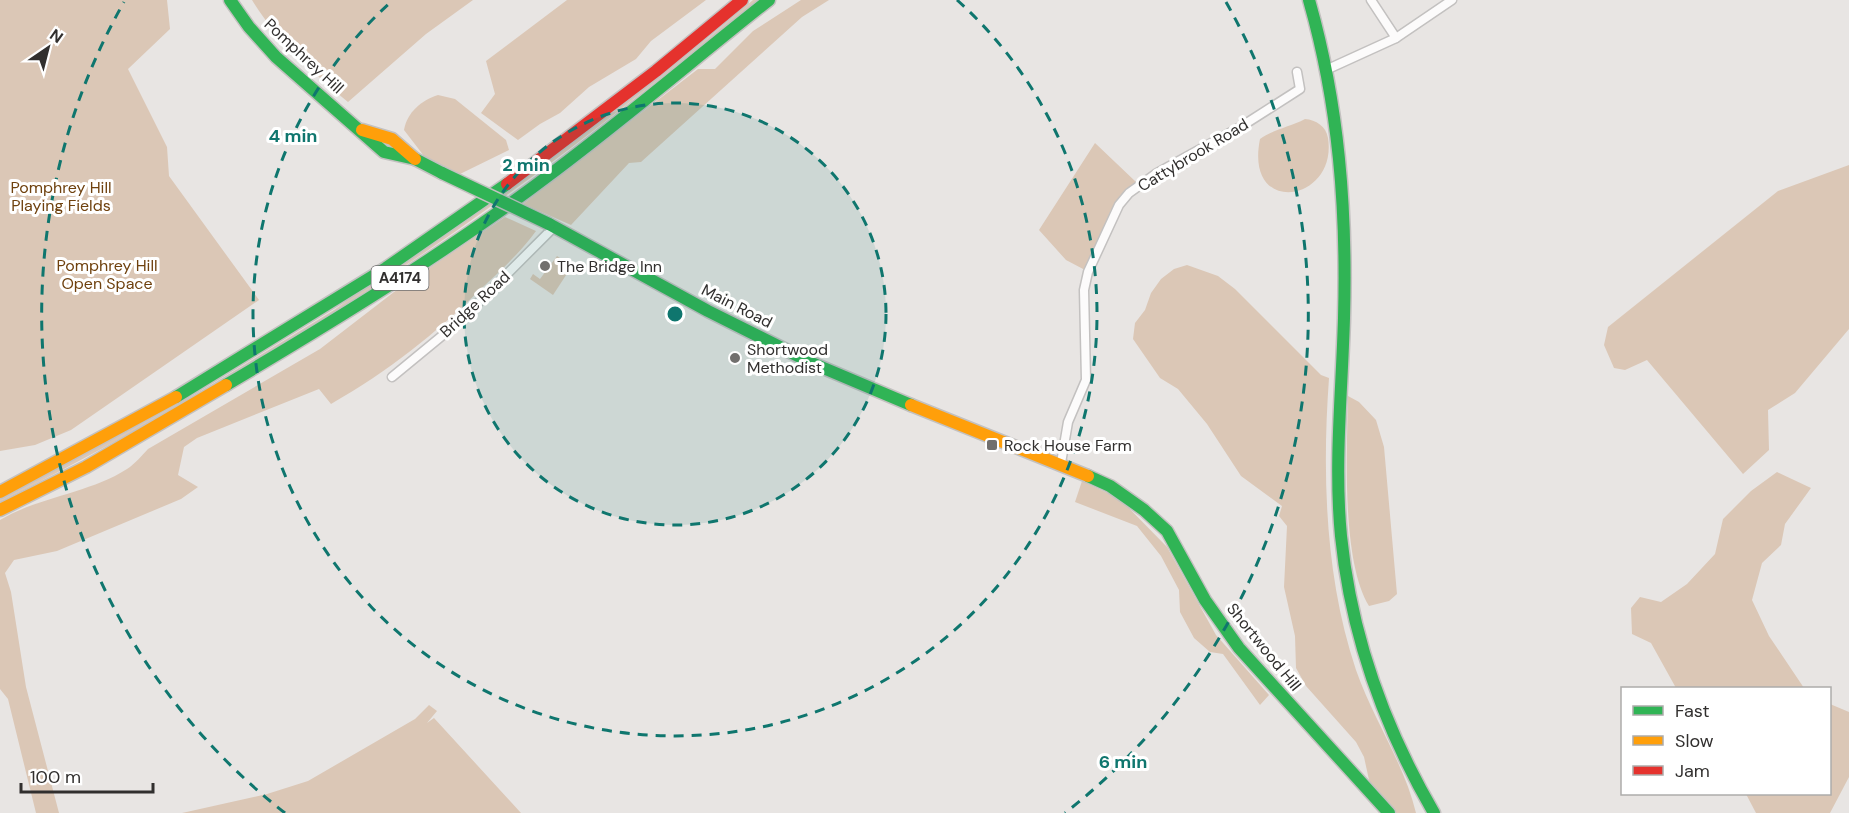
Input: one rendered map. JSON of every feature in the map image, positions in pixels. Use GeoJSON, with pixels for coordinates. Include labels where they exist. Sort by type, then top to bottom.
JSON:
{"type":"FeatureCollection","features":[{"type":"Feature","properties":{"kind":"main road","name":"Pomphrey Hill"},"geometry":{"type":"LineString","coordinates":[[230,0],[249,27],[276,57],[362,130],[392,139],[415,159],[442,173]]}},
{"type":"Feature","properties":{"kind":"main road","name":"A4174"},"geometry":{"type":"LineString","coordinates":[[0,492],[194,388],[414,250],[546,158],[686,48],[742,0]]}},
{"type":"Feature","properties":{"kind":"main road","name":"A4174"},"geometry":{"type":"LineString","coordinates":[[0,510],[127,443],[311,335],[426,261],[556,170],[769,0]]}},
{"type":"Feature","properties":{"kind":"main road"},"geometry":{"type":"LineString","coordinates":[[1309,0],[1328,69],[1344,186],[1345,255],[1338,494],[1342,541],[1364,654],[1389,726],[1434,813]]}},
{"type":"Feature","properties":{"kind":"main road","name":"Main Road"},"geometry":{"type":"LineString","coordinates":[[442,173],[551,225],[708,311],[814,364],[943,418],[1061,463]]}},
{"type":"Feature","properties":{"kind":"main road","name":"Shortwood Hill"},"geometry":{"type":"LineString","coordinates":[[1061,463],[1110,486],[1144,510],[1167,531],[1205,600],[1239,648],[1389,813]]}},
{"type":"Feature","properties":{"kind":"street"},"geometry":{"type":"LineString","coordinates":[[1371,0],[1396,38]]}},
{"type":"Feature","properties":{"kind":"street"},"geometry":{"type":"LineString","coordinates":[[1328,69],[1396,38],[1452,0]]}},
{"type":"Feature","properties":{"kind":"street","name":"Cattybrook Road"},"geometry":{"type":"LineString","coordinates":[[1061,463],[1068,422],[1086,380],[1084,299],[1088,272],[1119,205],[1129,193],[1157,172],[1242,126],[1300,89],[1297,72]]}},
{"type":"Feature","properties":{"kind":"street","name":"Bridge Road"},"geometry":{"type":"LineString","coordinates":[[392,376],[460,321],[551,225]]}},
{"type":"Feature","properties":{"kind":"green space","name":"Pomphrey Hill Open Space"},"geometry":{"type":"Polygon","coordinates":[[[0,0],[167,0],[170,29],[128,69],[167,147],[169,176],[259,300],[71,430],[35,445],[0,451],[0,0]]]}},
{"type":"Feature","properties":{"kind":"green space"},"geometry":{"type":"Polygon","coordinates":[[[252,0],[473,0],[426,34],[348,102],[308,67],[284,42],[252,0]]]}},
{"type":"Feature","properties":{"kind":"green space"},"geometry":{"type":"Polygon","coordinates":[[[567,0],[706,0],[651,41],[636,59],[589,87],[560,113],[518,140],[481,113],[495,94],[486,61],[567,0]]]}},
{"type":"Feature","properties":{"kind":"green space"},"geometry":{"type":"Polygon","coordinates":[[[753,0],[759,0],[559,157],[372,288],[189,400],[0,502],[0,499],[191,397],[334,310],[708,38],[753,0]]]}},
{"type":"Feature","properties":{"kind":"green space"},"geometry":{"type":"Polygon","coordinates":[[[801,0],[829,0],[802,17],[641,162],[629,163],[571,225],[523,204],[698,69],[715,69],[753,31],[801,0]]]}},
{"type":"Feature","properties":{"kind":"green space"},"geometry":{"type":"Polygon","coordinates":[[[438,95],[455,99],[506,140],[509,150],[460,174],[424,156],[404,130],[412,112],[426,100],[438,95]]]}},
{"type":"Feature","properties":{"kind":"green space"},"geometry":{"type":"Polygon","coordinates":[[[1305,119],[1317,122],[1325,130],[1328,138],[1327,160],[1319,176],[1307,187],[1292,192],[1277,190],[1265,181],[1259,164],[1260,139],[1305,119]]]}},
{"type":"Feature","properties":{"kind":"green space"},"geometry":{"type":"Polygon","coordinates":[[[1095,143],[1136,182],[1111,210],[1085,270],[1066,260],[1039,230],[1095,143]]]}},
{"type":"Feature","properties":{"kind":"green space"},"geometry":{"type":"Polygon","coordinates":[[[1849,165],[1849,329],[1795,393],[1768,410],[1769,450],[1743,474],[1647,360],[1625,370],[1614,368],[1604,345],[1608,327],[1778,191],[1849,165]]]}},
{"type":"Feature","properties":{"kind":"green space"},"geometry":{"type":"Polygon","coordinates":[[[505,217],[536,231],[511,260],[465,304],[392,365],[331,404],[319,389],[197,438],[184,447],[178,475],[198,487],[181,499],[57,551],[14,560],[5,573],[11,592],[26,687],[59,813],[36,813],[8,699],[0,689],[0,520],[31,506],[97,484],[127,469],[148,449],[320,349],[394,292],[505,217]]]}},
{"type":"Feature","properties":{"kind":"green space"},"geometry":{"type":"Polygon","coordinates":[[[557,256],[566,262],[568,259],[574,263],[553,295],[530,279],[533,274],[540,279],[557,256]]]}},
{"type":"Feature","properties":{"kind":"green space"},"geometry":{"type":"Polygon","coordinates":[[[1187,265],[1218,276],[1235,289],[1321,375],[1329,378],[1326,488],[1328,526],[1338,599],[1356,670],[1404,776],[1416,813],[1395,813],[1371,789],[1364,757],[1356,742],[1306,686],[1296,668],[1295,636],[1284,587],[1287,526],[1279,516],[1282,506],[1241,476],[1207,424],[1178,389],[1160,378],[1133,339],[1135,323],[1145,310],[1151,293],[1161,279],[1174,269],[1187,265]]]}},
{"type":"Feature","properties":{"kind":"green space"},"geometry":{"type":"Polygon","coordinates":[[[1348,396],[1359,402],[1376,420],[1384,447],[1397,594],[1389,601],[1369,606],[1360,586],[1350,534],[1347,474],[1348,396]]]}},
{"type":"Feature","properties":{"kind":"green space"},"geometry":{"type":"Polygon","coordinates":[[[1777,472],[1811,488],[1785,524],[1781,545],[1762,563],[1752,600],[1769,636],[1803,687],[1675,687],[1651,643],[1632,634],[1631,608],[1640,597],[1661,602],[1687,584],[1715,554],[1723,519],[1751,491],[1777,472]]]}},
{"type":"Feature","properties":{"kind":"green space"},"geometry":{"type":"Polygon","coordinates":[[[1082,481],[1120,499],[1167,547],[1216,635],[1269,695],[1260,705],[1223,654],[1210,652],[1194,638],[1180,612],[1179,590],[1161,556],[1137,526],[1075,502],[1082,481]]]}},
{"type":"Feature","properties":{"kind":"green space"},"geometry":{"type":"Polygon","coordinates":[[[1831,704],[1849,712],[1849,777],[1830,813],[1756,813],[1747,795],[1831,795],[1831,704]]]}},
{"type":"Feature","properties":{"kind":"green space"},"geometry":{"type":"Polygon","coordinates":[[[429,705],[437,711],[427,723],[434,718],[521,813],[182,813],[267,794],[308,781],[415,719],[429,705]]]}},
{"type":"Feature","properties":{"kind":"traffic: fast"},"geometry":{"type":"LineString","coordinates":[[230,0],[249,27],[276,57],[384,152],[415,159],[442,173]]}},
{"type":"Feature","properties":{"kind":"traffic: fast"},"geometry":{"type":"LineString","coordinates":[[226,385],[394,282],[517,199],[610,128],[769,0]]}},
{"type":"Feature","properties":{"kind":"traffic: fast"},"geometry":{"type":"LineString","coordinates":[[1309,0],[1328,79],[1342,198],[1345,278],[1338,482],[1346,573],[1372,679],[1400,747],[1434,813]]}},
{"type":"Feature","properties":{"kind":"traffic: fast"},"geometry":{"type":"LineString","coordinates":[[442,173],[549,224]]}},
{"type":"Feature","properties":{"kind":"traffic: fast"},"geometry":{"type":"LineString","coordinates":[[176,397],[386,268],[507,184]]}},
{"type":"Feature","properties":{"kind":"traffic: fast"},"geometry":{"type":"LineString","coordinates":[[549,224],[708,311],[814,364],[911,405]]}},
{"type":"Feature","properties":{"kind":"traffic: fast"},"geometry":{"type":"LineString","coordinates":[[1088,476],[1110,486],[1144,510],[1167,531],[1205,600],[1239,648],[1389,813]]}},
{"type":"Feature","properties":{"kind":"traffic: slow"},"geometry":{"type":"LineString","coordinates":[[362,130],[392,139],[415,159]]}},
{"type":"Feature","properties":{"kind":"traffic: slow"},"geometry":{"type":"LineString","coordinates":[[0,510],[86,467],[226,385]]}},
{"type":"Feature","properties":{"kind":"traffic: slow"},"geometry":{"type":"LineString","coordinates":[[0,492],[176,397]]}},
{"type":"Feature","properties":{"kind":"traffic: slow"},"geometry":{"type":"LineString","coordinates":[[911,405],[1088,476]]}},
{"type":"Feature","properties":{"kind":"traffic: jam"},"geometry":{"type":"LineString","coordinates":[[507,184],[656,71],[742,0]]}},
{"type":"Feature","properties":{"kind":"place","name":"The Bridge Inn"},"geometry":{"type":"Point","coordinates":[545,266]}},
{"type":"Feature","properties":{"kind":"place","name":"Shortwood Methodist"},"geometry":{"type":"Point","coordinates":[735,358]}},
{"type":"Feature","properties":{"kind":"place","name":"Rock House Farm"},"geometry":{"type":"Point","coordinates":[992,445]}},
{"type":"Feature","properties":{"kind":"park label","name":"Pomphrey Hill Playing Fields"},"geometry":{"type":"Point","coordinates":[61,196]}}]}
